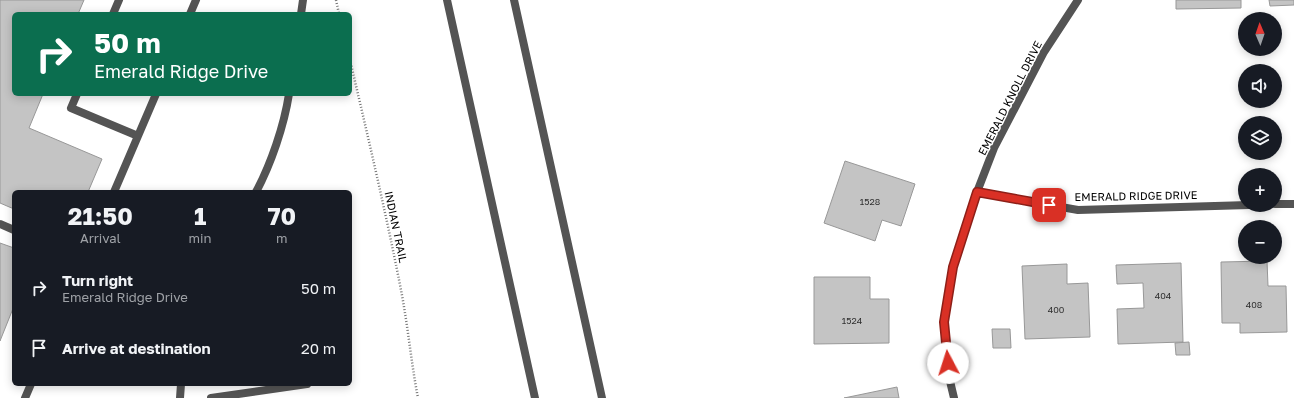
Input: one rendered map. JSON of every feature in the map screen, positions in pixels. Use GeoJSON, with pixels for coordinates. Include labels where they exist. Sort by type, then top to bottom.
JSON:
{"type":"FeatureCollection","features":[{"type":"Feature","properties":{"kind":"street"},"geometry":{"type":"LineString","coordinates":[[114,12],[119,0]]}},
{"type":"Feature","properties":{"kind":"street"},"geometry":{"type":"LineString","coordinates":[[191,12],[196,0]]}},
{"type":"Feature","properties":{"kind":"street"},"geometry":{"type":"LineString","coordinates":[[301,12],[303,0]]}},
{"type":"Feature","properties":{"kind":"street"},"geometry":{"type":"LineString","coordinates":[[447,0],[535,398]]}},
{"type":"Feature","properties":{"kind":"street"},"geometry":{"type":"LineString","coordinates":[[514,0],[602,398]]}},
{"type":"Feature","properties":{"kind":"street","name":"EMERALD KNOLL DRIVE"},"geometry":{"type":"LineString","coordinates":[[954,398],[949,377],[944,322],[953,267],[977,192],[994,148],[1044,52],[1078,0]]}},
{"type":"Feature","properties":{"kind":"street"},"geometry":{"type":"LineString","coordinates":[[76,96],[71,108],[138,136]]}},
{"type":"Feature","properties":{"kind":"street"},"geometry":{"type":"LineString","coordinates":[[115,190],[155,96]]}},
{"type":"Feature","properties":{"kind":"street"},"geometry":{"type":"LineString","coordinates":[[257,190],[266,174],[287,110],[289,96]]}},
{"type":"Feature","properties":{"kind":"street","name":"EMERALD RIDGE DRIVE"},"geometry":{"type":"LineString","coordinates":[[977,192],[1078,210],[1238,205]]}},
{"type":"Feature","properties":{"kind":"street"},"geometry":{"type":"LineString","coordinates":[[1282,204],[1294,204]]}},
{"type":"Feature","properties":{"kind":"street"},"geometry":{"type":"LineString","coordinates":[[0,224],[12,229]]}},
{"type":"Feature","properties":{"kind":"street"},"geometry":{"type":"LineString","coordinates":[[25,398],[30,386]]}},
{"type":"Feature","properties":{"kind":"street"},"geometry":{"type":"LineString","coordinates":[[180,398],[181,386]]}},
{"type":"Feature","properties":{"kind":"street"},"geometry":{"type":"LineString","coordinates":[[211,398],[293,386]]}},
{"type":"Feature","properties":{"kind":"path"},"geometry":{"type":"LineString","coordinates":[[336,0],[339,12]]}},
{"type":"Feature","properties":{"kind":"path","name":"INDIAN TRAIL"},"geometry":{"type":"LineString","coordinates":[[352,69],[387,220],[401,291],[410,358],[418,398]]}},
{"type":"Feature","properties":{"kind":"building"},"geometry":{"type":"Polygon","coordinates":[[[0,0],[84,0],[79,12],[12,12],[12,96],[42,96],[29,128],[102,159],[89,190],[12,190],[12,208],[0,203],[0,0]]]}},
{"type":"Feature","properties":{"kind":"building"},"geometry":{"type":"Polygon","coordinates":[[[1176,0],[1241,0],[1241,8],[1176,9],[1176,0]]]}},
{"type":"Feature","properties":{"kind":"building"},"geometry":{"type":"Polygon","coordinates":[[[1269,0],[1294,0],[1294,5],[1270,6],[1269,0]]]}},
{"type":"Feature","properties":{"kind":"building"},"geometry":{"type":"Polygon","coordinates":[[[845,161],[915,184],[901,226],[882,220],[875,241],[824,223],[845,161]]]}},
{"type":"Feature","properties":{"kind":"building"},"geometry":{"type":"Polygon","coordinates":[[[0,243],[12,247],[12,311],[0,341],[0,243]]]}},
{"type":"Feature","properties":{"kind":"building"},"geometry":{"type":"Polygon","coordinates":[[[1221,262],[1238,262],[1238,264],[1267,264],[1268,286],[1286,286],[1287,332],[1240,333],[1240,323],[1222,323],[1221,262]]]}},
{"type":"Feature","properties":{"kind":"building"},"geometry":{"type":"Polygon","coordinates":[[[1181,263],[1183,342],[1118,344],[1117,309],[1144,308],[1143,283],[1117,284],[1116,265],[1181,263]]]}},
{"type":"Feature","properties":{"kind":"building"},"geometry":{"type":"Polygon","coordinates":[[[1067,264],[1067,284],[1088,283],[1090,337],[1025,339],[1022,266],[1067,264]]]}},
{"type":"Feature","properties":{"kind":"building"},"geometry":{"type":"Polygon","coordinates":[[[814,277],[870,277],[870,299],[889,299],[889,343],[814,344],[814,277]]]}},
{"type":"Feature","properties":{"kind":"building"},"geometry":{"type":"Polygon","coordinates":[[[992,329],[1010,329],[1011,348],[993,348],[992,329]]]}},
{"type":"Feature","properties":{"kind":"building"},"geometry":{"type":"Polygon","coordinates":[[[1189,342],[1190,355],[1176,355],[1175,343],[1189,342]]]}},
{"type":"Feature","properties":{"kind":"building"},"geometry":{"type":"Polygon","coordinates":[[[897,387],[899,398],[844,398],[897,387]]]}},
{"type":"Feature","properties":{"kind":"route"},"geometry":{"type":"LineString","coordinates":[[948,363],[944,322],[953,267],[977,192],[1049,205]]}}]}
